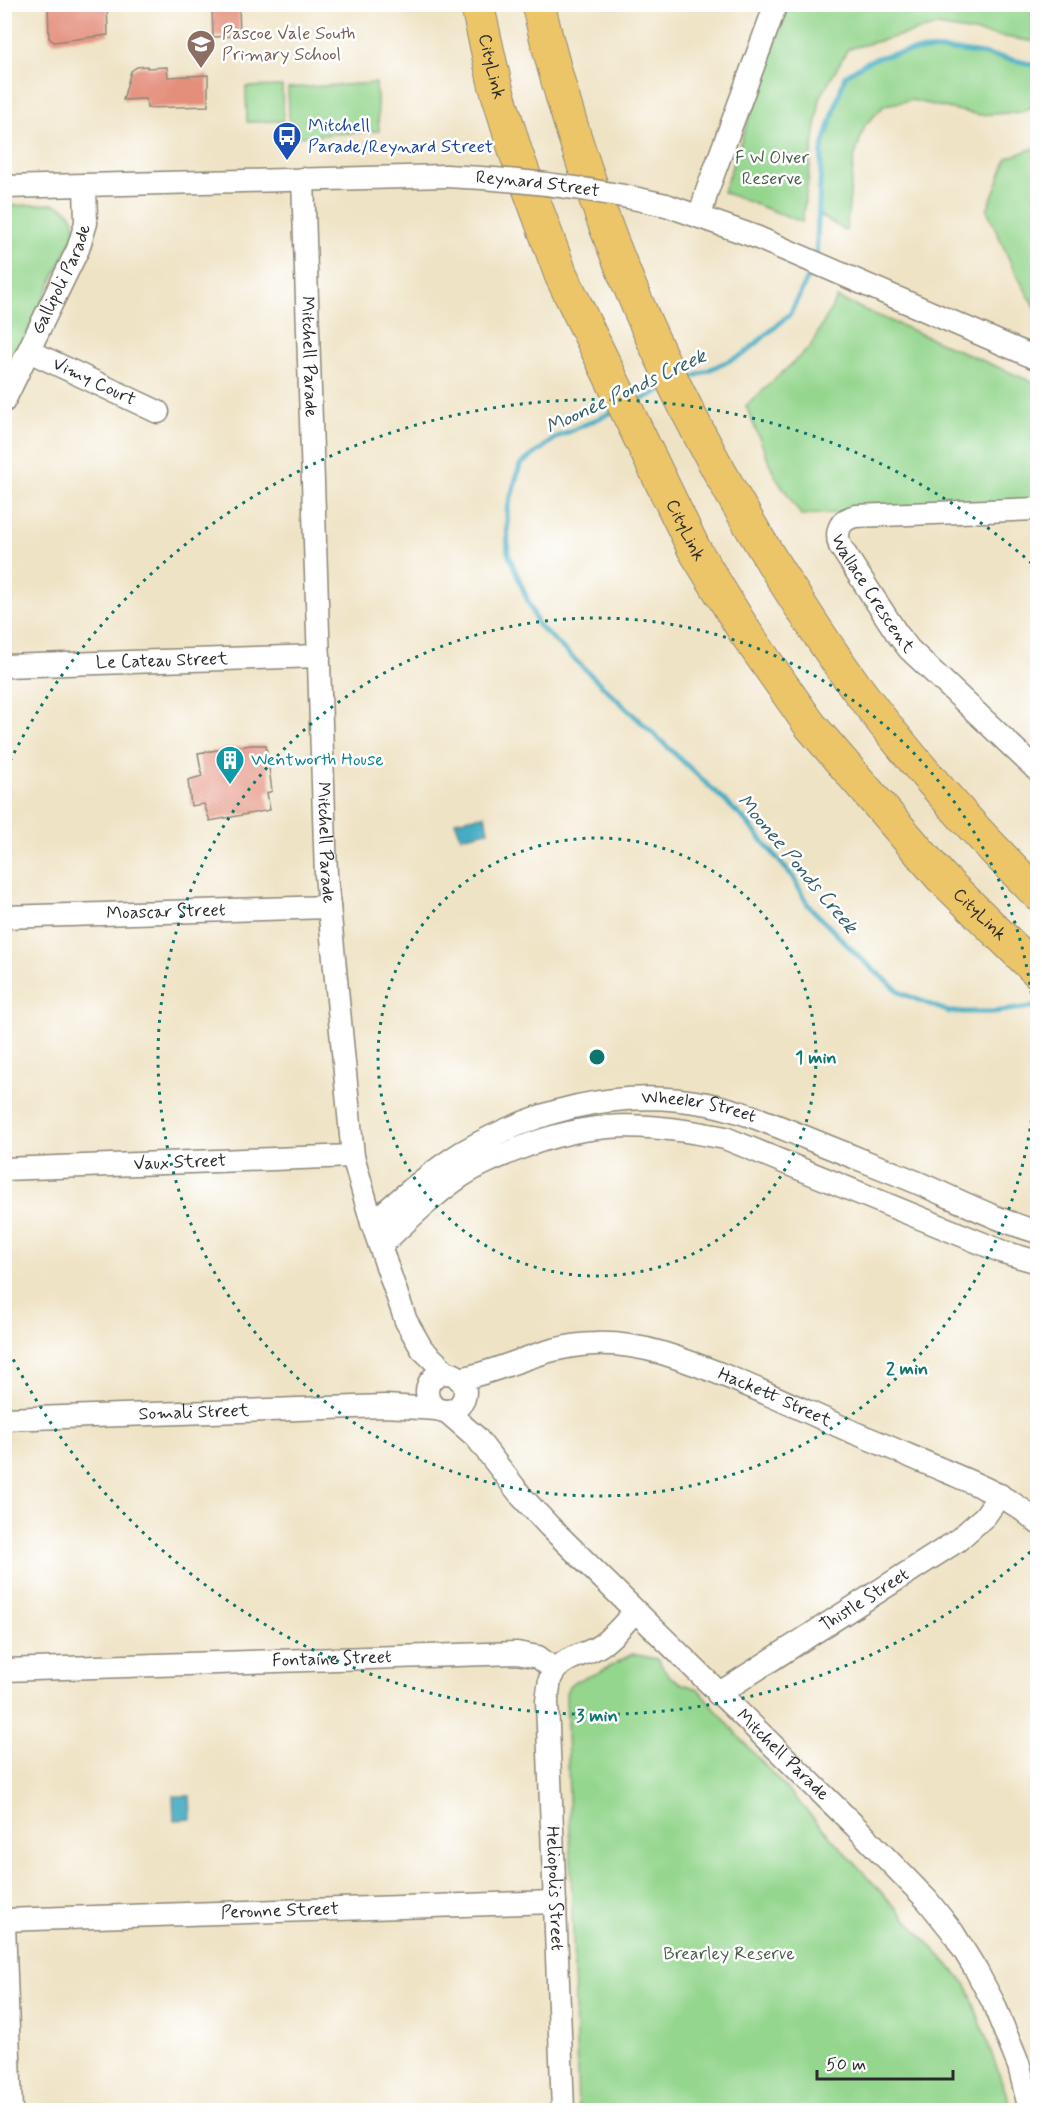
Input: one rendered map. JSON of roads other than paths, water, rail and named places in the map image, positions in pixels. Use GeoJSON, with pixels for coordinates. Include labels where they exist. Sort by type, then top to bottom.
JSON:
{"type":"FeatureCollection","features":[{"type":"Feature","properties":{"kind":"highway","name":"CityLink"},"geometry":{"type":"LineString","coordinates":[[477,4],[495,84],[516,153],[561,275],[694,549],[745,632],[810,725],[941,877],[1028,963]]}},
{"type":"Feature","properties":{"kind":"highway"},"geometry":{"type":"LineString","coordinates":[[538,4],[553,70],[613,244],[686,409],[745,517],[801,606],[856,686],[925,773],[994,851],[1038,894]]}},
{"type":"Feature","properties":{"kind":"street"},"geometry":{"type":"LineString","coordinates":[[700,217],[707,191],[776,4]]}},
{"type":"Feature","properties":{"kind":"street","name":"Reynard Street"},"geometry":{"type":"LineString","coordinates":[[4,187],[446,176],[501,178],[611,192],[666,205],[756,237],[1038,359]]}},
{"type":"Feature","properties":{"kind":"street","name":"Mitchell Parade"},"geometry":{"type":"LineString","coordinates":[[303,179],[329,908],[354,1156],[372,1223],[406,1321],[446,1393],[522,1497],[927,1900],[951,1931],[976,1970],[1005,2029],[1019,2066],[1030,2110]]}},
{"type":"Feature","properties":{"kind":"street","name":"Gallipoli Parade"},"geometry":{"type":"LineString","coordinates":[[4,401],[78,249],[86,223],[86,185]]}},
{"type":"Feature","properties":{"kind":"street","name":"Vimy Court"},"geometry":{"type":"LineString","coordinates":[[28,351],[158,412]]}},
{"type":"Feature","properties":{"kind":"street","name":"Wallace Crescent"},"geometry":{"type":"LineString","coordinates":[[1038,509],[856,516],[842,522],[839,527],[838,540],[903,642],[1038,771]]}},
{"type":"Feature","properties":{"kind":"street","name":"Le Cateau Street"},"geometry":{"type":"LineString","coordinates":[[4,666],[319,656]]}},
{"type":"Feature","properties":{"kind":"street","name":"Moascar Street"},"geometry":{"type":"LineString","coordinates":[[4,917],[329,908]]}},
{"type":"Feature","properties":{"kind":"street","name":"Wheeler Street"},"geometry":{"type":"LineString","coordinates":[[372,1223],[420,1183],[459,1155],[495,1134],[546,1114],[581,1104],[612,1099],[645,1098],[710,1104],[754,1116],[1015,1226],[1038,1232]]}},
{"type":"Feature","properties":{"kind":"street","name":"Wheeler Street"},"geometry":{"type":"LineString","coordinates":[[380,1246],[425,1204],[460,1177],[481,1165],[526,1145],[563,1133],[591,1127],[620,1125],[688,1130],[725,1138],[1003,1252],[1038,1262]]}},
{"type":"Feature","properties":{"kind":"street","name":"Vaux Street"},"geometry":{"type":"LineString","coordinates":[[4,1169],[354,1156]]}},
{"type":"Feature","properties":{"kind":"street","name":"Hackett Street"},"geometry":{"type":"LineString","coordinates":[[446,1393],[546,1350],[571,1346],[617,1345],[660,1353],[720,1375],[1000,1495],[1038,1523]]}},
{"type":"Feature","properties":{"kind":"street","name":"Somali Street"},"geometry":{"type":"LineString","coordinates":[[4,1419],[385,1406],[446,1393]]}},
{"type":"Feature","properties":{"kind":"street","name":"Thistle Street"},"geometry":{"type":"LineString","coordinates":[[718,1694],[957,1541],[985,1516],[1000,1495]]}},
{"type":"Feature","properties":{"kind":"street"},"geometry":{"type":"LineString","coordinates":[[555,1670],[563,1662],[599,1646],[635,1611]]}},
{"type":"Feature","properties":{"kind":"street","name":"Fontaine Street"},"geometry":{"type":"LineString","coordinates":[[4,1670],[517,1653],[538,1657],[555,1670]]}},
{"type":"Feature","properties":{"kind":"street","name":"Heliopolis Street"},"geometry":{"type":"LineString","coordinates":[[555,1670],[548,1689],[547,1701],[563,2110]]}},
{"type":"Feature","properties":{"kind":"street","name":"Peronne Street"},"geometry":{"type":"LineString","coordinates":[[4,1922],[555,1902]]}},
{"type":"Feature","properties":{"kind":"street"},"geometry":{"type":"LineString","coordinates":[[4,1922],[11,2110]]}},
{"type":"Feature","properties":{"kind":"water"},"geometry":{"type":"Polygon","coordinates":[[[485,815],[488,831],[461,837],[455,821],[485,815]]]}},
{"type":"Feature","properties":{"kind":"water"},"geometry":{"type":"Polygon","coordinates":[[[173,1796],[190,1796],[191,1819],[174,1820],[173,1796]]]}},
{"type":"Feature","properties":{"kind":"waterway","name":"Moonee Ponds Creek"},"geometry":{"type":"LineString","coordinates":[[816,258],[822,149],[845,76],[873,59],[917,51],[978,53],[1038,66]]}},
{"type":"Feature","properties":{"kind":"waterway","name":"Moonee Ponds Creek"},"geometry":{"type":"LineString","coordinates":[[684,381],[744,354],[790,314],[813,267]]}},
{"type":"Feature","properties":{"kind":"waterway","name":"Moonee Ponds Creek"},"geometry":{"type":"LineString","coordinates":[[634,403],[664,389]]}},
{"type":"Feature","properties":{"kind":"waterway","name":"Moonee Ponds Creek"},"geometry":{"type":"LineString","coordinates":[[615,411],[557,437],[520,465],[507,511],[508,553],[538,625],[744,819],[792,876],[808,905],[860,958],[901,993],[949,1012],[993,1012],[1038,1006]]}},
{"type":"Feature","properties":{"kind":"place","name":"Pascoe Vale South Primary School"},"geometry":{"type":"Point","coordinates":[201,70]}},
{"type":"Feature","properties":{"kind":"place","name":"Mitchell Parade/Reynard Street"},"geometry":{"type":"Point","coordinates":[287,162]}},
{"type":"Feature","properties":{"kind":"place","name":"Wentworth House"},"geometry":{"type":"Point","coordinates":[230,786]}},
{"type":"Feature","properties":{"kind":"park label","name":"F W Olver Reserve"},"geometry":{"type":"Point","coordinates":[772,168]}},
{"type":"Feature","properties":{"kind":"park label","name":"Brearley Reserve"},"geometry":{"type":"Point","coordinates":[729,1954]}}]}
